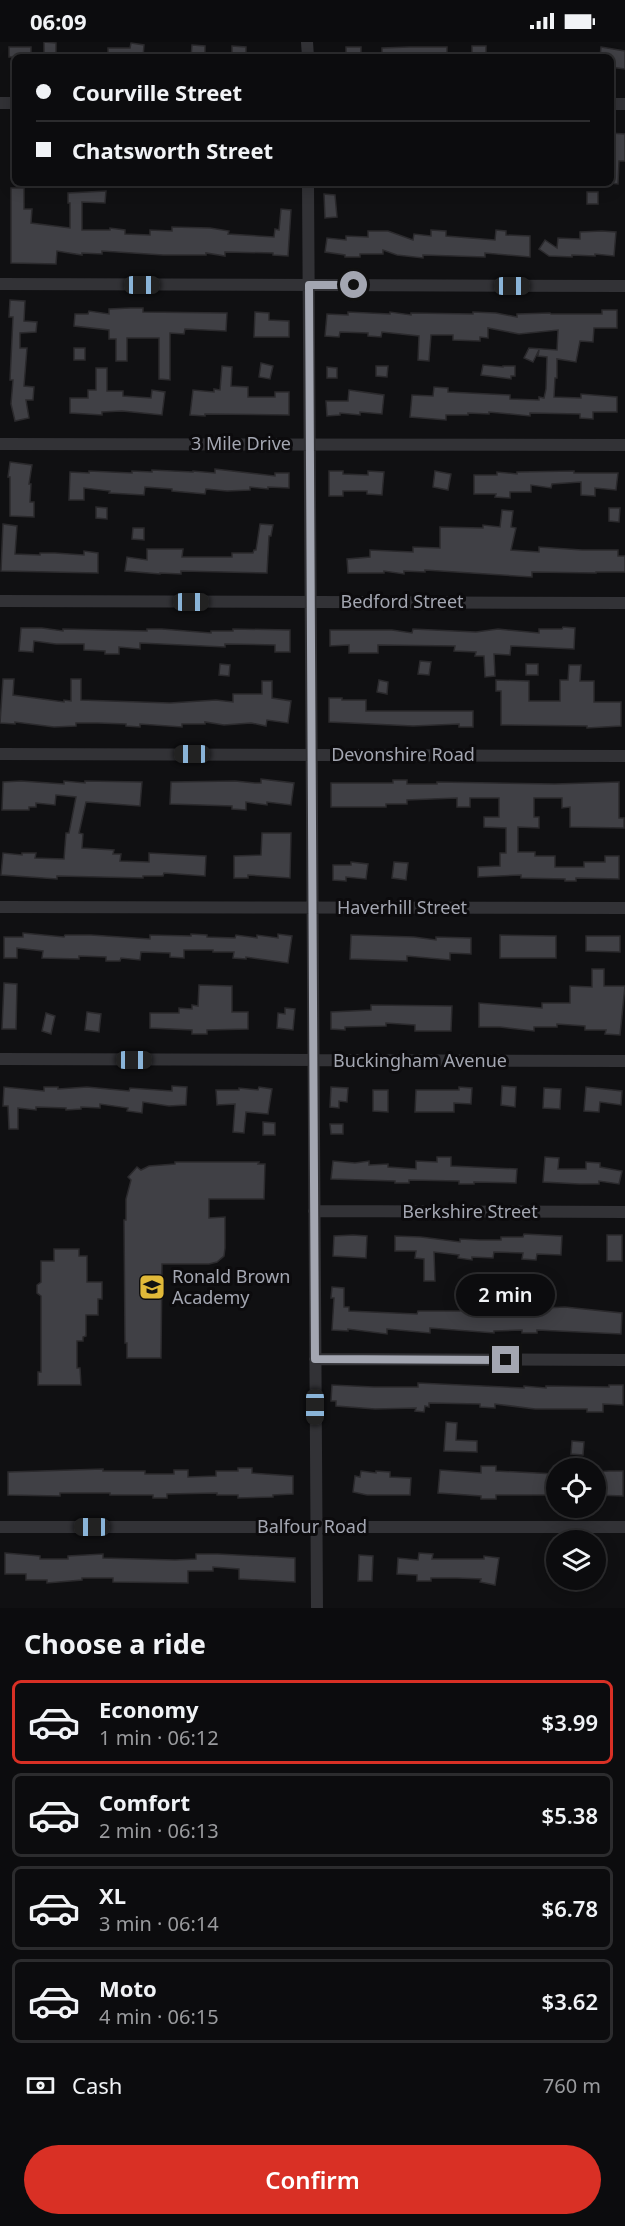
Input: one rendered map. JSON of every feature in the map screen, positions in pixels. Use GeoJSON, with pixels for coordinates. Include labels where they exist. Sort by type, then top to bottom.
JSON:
{"type":"FeatureCollection","features":[{"type":"Feature","properties":{"kind":"street"},"geometry":{"type":"LineString","coordinates":[[308,186],[317,1608]]}},
{"type":"Feature","properties":{"kind":"street"},"geometry":{"type":"LineString","coordinates":[[0,284],[625,286]]}},
{"type":"Feature","properties":{"kind":"street","name":"3 Mile Drive"},"geometry":{"type":"LineString","coordinates":[[0,444],[625,445]]}},
{"type":"Feature","properties":{"kind":"street","name":"Bedford Street"},"geometry":{"type":"LineString","coordinates":[[0,601],[625,603]]}},
{"type":"Feature","properties":{"kind":"street","name":"Devonshire Road"},"geometry":{"type":"LineString","coordinates":[[0,754],[625,756]]}},
{"type":"Feature","properties":{"kind":"street","name":"Haverhill Street"},"geometry":{"type":"LineString","coordinates":[[0,907],[625,908]]}},
{"type":"Feature","properties":{"kind":"street","name":"Buckingham Avenue"},"geometry":{"type":"LineString","coordinates":[[0,1059],[625,1061]]}},
{"type":"Feature","properties":{"kind":"street","name":"Berkshire Street"},"geometry":{"type":"LineString","coordinates":[[314,1211],[625,1212]]}},
{"type":"Feature","properties":{"kind":"street"},"geometry":{"type":"LineString","coordinates":[[315,1359],[625,1360]]}},
{"type":"Feature","properties":{"kind":"street","name":"Balfour Road"},"geometry":{"type":"LineString","coordinates":[[0,1527],[625,1527]]}},
{"type":"Feature","properties":{"kind":"building"},"geometry":{"type":"Polygon","coordinates":[[[44,42],[56,43],[56,54],[44,54],[44,42]]]}},
{"type":"Feature","properties":{"kind":"building"},"geometry":{"type":"Polygon","coordinates":[[[131,43],[144,45],[143,54],[108,54],[108,48],[130,48],[131,43]]]}},
{"type":"Feature","properties":{"kind":"building"},"geometry":{"type":"Polygon","coordinates":[[[192,45],[205,46],[205,54],[191,54],[192,45]]]}},
{"type":"Feature","properties":{"kind":"building"},"geometry":{"type":"Polygon","coordinates":[[[232,46],[246,47],[246,54],[232,54],[232,46]]]}},
{"type":"Feature","properties":{"kind":"building"},"geometry":{"type":"Polygon","coordinates":[[[472,46],[486,46],[486,54],[472,54],[472,46]]]}},
{"type":"Feature","properties":{"kind":"building"},"geometry":{"type":"Polygon","coordinates":[[[9,47],[31,47],[31,54],[12,54],[12,57],[9,57],[9,47]]]}},
{"type":"Feature","properties":{"kind":"building"},"geometry":{"type":"Polygon","coordinates":[[[346,47],[361,47],[361,54],[346,54],[346,47]]]}},
{"type":"Feature","properties":{"kind":"building"},"geometry":{"type":"Polygon","coordinates":[[[447,47],[447,54],[382,54],[382,48],[447,47]]]}},
{"type":"Feature","properties":{"kind":"building"},"geometry":{"type":"Polygon","coordinates":[[[601,47],[625,51],[625,69],[614,68],[614,54],[600,54],[601,47]]]}},
{"type":"Feature","properties":{"kind":"building"},"geometry":{"type":"Polygon","coordinates":[[[614,133],[625,134],[625,161],[619,161],[618,184],[614,184],[614,133]]]}},
{"type":"Feature","properties":{"kind":"building"},"geometry":{"type":"Polygon","coordinates":[[[11,188],[24,188],[24,209],[32,209],[31,223],[70,228],[68,193],[106,191],[105,203],[82,202],[82,230],[110,230],[110,228],[125,230],[125,234],[150,235],[150,230],[172,231],[172,227],[210,228],[229,231],[228,234],[274,237],[275,229],[279,230],[281,209],[291,210],[288,256],[273,255],[273,253],[225,252],[225,256],[206,253],[206,255],[163,255],[102,251],[102,254],[82,253],[82,255],[57,251],[56,264],[11,263],[11,188]]]}},
{"type":"Feature","properties":{"kind":"building"},"geometry":{"type":"Polygon","coordinates":[[[587,192],[598,192],[598,204],[587,204],[587,192]]]}},
{"type":"Feature","properties":{"kind":"building"},"geometry":{"type":"Polygon","coordinates":[[[324,194],[335,195],[337,217],[325,218],[324,194]]]}},
{"type":"Feature","properties":{"kind":"building"},"geometry":{"type":"Polygon","coordinates":[[[431,230],[446,231],[446,236],[495,240],[496,230],[506,231],[506,235],[530,236],[530,257],[485,253],[485,257],[423,255],[423,258],[397,255],[383,250],[383,254],[360,254],[360,257],[345,257],[345,255],[325,252],[327,238],[346,240],[346,236],[368,237],[368,231],[388,231],[413,240],[414,234],[431,236],[431,230]]]}},
{"type":"Feature","properties":{"kind":"building"},"geometry":{"type":"Polygon","coordinates":[[[580,232],[616,232],[614,256],[595,254],[595,256],[572,255],[572,257],[549,256],[539,249],[545,240],[557,248],[558,238],[580,239],[580,232]]]}},
{"type":"Feature","properties":{"kind":"building"},"geometry":{"type":"Polygon","coordinates":[[[10,300],[25,301],[24,321],[37,322],[36,332],[20,333],[20,348],[27,348],[24,386],[34,387],[33,400],[26,400],[29,418],[15,421],[11,404],[13,380],[10,380],[13,317],[9,317],[10,300]]]}},
{"type":"Feature","properties":{"kind":"building"},"geometry":{"type":"Polygon","coordinates":[[[143,308],[143,312],[227,313],[226,331],[185,329],[184,334],[170,333],[170,380],[159,379],[159,338],[127,338],[127,361],[116,361],[116,339],[109,339],[109,330],[74,326],[75,314],[88,314],[89,311],[109,314],[109,309],[143,308]]]}},
{"type":"Feature","properties":{"kind":"building"},"geometry":{"type":"Polygon","coordinates":[[[602,310],[617,310],[617,328],[594,328],[593,342],[580,341],[576,362],[557,359],[557,378],[555,378],[554,397],[581,398],[581,394],[617,397],[617,412],[593,412],[593,419],[580,418],[580,414],[530,413],[530,416],[489,412],[489,414],[446,415],[446,420],[410,417],[412,395],[433,396],[434,387],[448,388],[448,392],[510,395],[510,399],[539,400],[539,397],[544,398],[547,357],[538,356],[539,350],[533,362],[524,358],[529,348],[557,350],[558,330],[519,334],[488,328],[488,338],[480,337],[480,341],[453,340],[453,335],[431,335],[429,361],[418,360],[419,336],[382,332],[381,337],[368,336],[368,333],[340,332],[339,337],[325,336],[327,314],[348,315],[348,312],[390,314],[390,312],[411,315],[411,313],[473,314],[473,312],[517,317],[517,314],[602,314],[602,310]]]}},
{"type":"Feature","properties":{"kind":"building"},"geometry":{"type":"Polygon","coordinates":[[[255,312],[269,313],[269,320],[289,321],[289,337],[254,337],[255,312]]]}},
{"type":"Feature","properties":{"kind":"building"},"geometry":{"type":"Polygon","coordinates":[[[74,348],[85,348],[85,360],[74,360],[74,348]]]}},
{"type":"Feature","properties":{"kind":"building"},"geometry":{"type":"Polygon","coordinates":[[[261,363],[273,366],[270,379],[259,377],[261,363]]]}},
{"type":"Feature","properties":{"kind":"building"},"geometry":{"type":"Polygon","coordinates":[[[483,365],[515,366],[515,376],[511,376],[511,379],[481,375],[483,365]]]}},
{"type":"Feature","properties":{"kind":"building"},"geometry":{"type":"Polygon","coordinates":[[[222,366],[232,367],[231,386],[248,387],[248,397],[275,397],[275,392],[289,392],[289,415],[190,415],[193,390],[214,392],[214,389],[220,390],[222,366]]]}},
{"type":"Feature","properties":{"kind":"building"},"geometry":{"type":"Polygon","coordinates":[[[376,366],[388,366],[387,377],[376,376],[376,366]]]}},
{"type":"Feature","properties":{"kind":"building"},"geometry":{"type":"Polygon","coordinates":[[[327,367],[337,368],[337,378],[327,378],[327,367]]]}},
{"type":"Feature","properties":{"kind":"building"},"geometry":{"type":"Polygon","coordinates":[[[96,368],[107,368],[107,391],[123,391],[123,396],[151,398],[152,390],[165,392],[162,415],[122,411],[102,412],[102,415],[70,413],[70,398],[88,398],[88,390],[96,390],[96,368]]]}},
{"type":"Feature","properties":{"kind":"building"},"geometry":{"type":"Polygon","coordinates":[[[349,390],[384,395],[382,414],[360,412],[360,415],[340,413],[340,415],[327,416],[326,401],[348,401],[349,390]]]}},
{"type":"Feature","properties":{"kind":"building"},"geometry":{"type":"Polygon","coordinates":[[[10,462],[32,465],[29,484],[31,484],[30,502],[34,502],[34,517],[10,516],[10,477],[8,477],[10,462]]]}},
{"type":"Feature","properties":{"kind":"building"},"geometry":{"type":"Polygon","coordinates":[[[215,469],[275,476],[275,473],[289,473],[289,488],[250,487],[250,490],[227,491],[206,489],[205,494],[145,487],[144,495],[109,493],[110,491],[84,488],[84,500],[69,500],[70,472],[132,473],[132,471],[152,472],[152,470],[215,473],[215,469]]]}},
{"type":"Feature","properties":{"kind":"building"},"geometry":{"type":"Polygon","coordinates":[[[329,471],[368,475],[368,471],[384,472],[382,495],[367,494],[367,491],[343,491],[343,496],[329,496],[329,471]]]}},
{"type":"Feature","properties":{"kind":"building"},"geometry":{"type":"Polygon","coordinates":[[[435,471],[451,474],[448,490],[433,487],[435,471]]]}},
{"type":"Feature","properties":{"kind":"building"},"geometry":{"type":"Polygon","coordinates":[[[574,471],[574,473],[618,473],[616,490],[595,488],[595,496],[581,495],[581,482],[552,484],[551,488],[531,485],[531,492],[510,492],[510,498],[495,497],[496,494],[474,494],[474,475],[497,475],[497,472],[517,474],[517,472],[574,471]]]}},
{"type":"Feature","properties":{"kind":"building"},"geometry":{"type":"Polygon","coordinates":[[[96,507],[107,508],[107,519],[96,518],[96,507]]]}},
{"type":"Feature","properties":{"kind":"building"},"geometry":{"type":"Polygon","coordinates":[[[609,508],[620,508],[619,522],[609,521],[609,508]]]}},
{"type":"Feature","properties":{"kind":"building"},"geometry":{"type":"Polygon","coordinates":[[[502,510],[513,511],[511,527],[516,528],[511,550],[539,552],[539,547],[618,550],[618,556],[625,556],[625,572],[532,572],[532,577],[425,570],[425,572],[404,571],[404,574],[384,571],[384,573],[348,573],[347,559],[370,557],[370,550],[413,552],[413,547],[440,548],[440,527],[483,528],[483,525],[500,527],[502,510]]]}},
{"type":"Feature","properties":{"kind":"building"},"geometry":{"type":"Polygon","coordinates":[[[3,524],[17,526],[15,554],[84,555],[84,551],[98,553],[98,573],[1,571],[3,524]]]}},
{"type":"Feature","properties":{"kind":"building"},"geometry":{"type":"Polygon","coordinates":[[[260,524],[273,525],[271,536],[269,536],[267,573],[181,571],[181,574],[160,574],[125,571],[127,557],[147,560],[147,549],[183,549],[182,557],[232,557],[232,553],[253,553],[256,550],[260,524]]]}},
{"type":"Feature","properties":{"kind":"building"},"geometry":{"type":"Polygon","coordinates":[[[133,528],[144,528],[144,540],[132,539],[133,528]]]}},
{"type":"Feature","properties":{"kind":"building"},"geometry":{"type":"Polygon","coordinates":[[[563,627],[575,628],[574,649],[511,646],[510,655],[494,654],[495,676],[485,677],[484,656],[475,656],[476,652],[454,651],[455,646],[378,645],[378,653],[349,653],[349,645],[330,646],[330,630],[392,630],[412,633],[413,629],[476,632],[498,629],[539,633],[539,629],[562,629],[563,627]]]}},
{"type":"Feature","properties":{"kind":"building"},"geometry":{"type":"Polygon","coordinates":[[[21,628],[63,631],[63,629],[147,631],[147,629],[162,629],[211,633],[211,631],[233,631],[233,629],[290,630],[290,652],[275,652],[275,645],[225,644],[225,647],[140,643],[140,649],[119,647],[119,654],[105,654],[105,651],[84,650],[84,644],[34,641],[33,652],[19,651],[21,628]]]}},
{"type":"Feature","properties":{"kind":"building"},"geometry":{"type":"Polygon","coordinates":[[[420,661],[431,662],[429,675],[418,674],[420,661]]]}},
{"type":"Feature","properties":{"kind":"building"},"geometry":{"type":"Polygon","coordinates":[[[220,664],[230,665],[229,676],[219,675],[220,664]]]}},
{"type":"Feature","properties":{"kind":"building"},"geometry":{"type":"Polygon","coordinates":[[[526,664],[538,664],[538,675],[526,675],[526,664]]]}},
{"type":"Feature","properties":{"kind":"building"},"geometry":{"type":"Polygon","coordinates":[[[569,665],[581,665],[580,681],[594,681],[594,702],[621,702],[621,726],[587,728],[587,726],[501,725],[501,691],[496,691],[496,680],[529,681],[529,701],[560,701],[560,680],[568,680],[569,665]]]}},
{"type":"Feature","properties":{"kind":"building"},"geometry":{"type":"Polygon","coordinates":[[[3,679],[14,679],[13,695],[71,701],[71,679],[81,679],[81,700],[170,703],[216,700],[233,702],[233,694],[262,694],[262,681],[272,681],[272,698],[291,701],[288,723],[267,720],[266,726],[251,723],[224,725],[205,722],[205,724],[182,724],[182,727],[76,723],[76,726],[54,727],[15,722],[15,724],[0,723],[3,679]]]}},
{"type":"Feature","properties":{"kind":"building"},"geometry":{"type":"Polygon","coordinates":[[[379,680],[388,682],[387,694],[377,692],[379,680]]]}},
{"type":"Feature","properties":{"kind":"building"},"geometry":{"type":"Polygon","coordinates":[[[329,698],[366,700],[366,711],[473,711],[473,727],[459,727],[459,724],[413,726],[329,722],[329,698]]]}},
{"type":"Feature","properties":{"kind":"building"},"geometry":{"type":"Polygon","coordinates":[[[261,779],[294,783],[291,805],[246,802],[246,810],[232,809],[232,806],[170,804],[171,782],[261,783],[261,779]]]}},
{"type":"Feature","properties":{"kind":"building"},"geometry":{"type":"Polygon","coordinates":[[[393,780],[407,780],[407,784],[619,782],[619,818],[624,818],[624,828],[570,827],[570,807],[562,808],[562,798],[534,798],[534,817],[539,817],[539,828],[518,827],[518,852],[535,852],[535,856],[555,856],[555,867],[584,867],[584,862],[605,862],[605,856],[619,856],[619,879],[576,878],[576,881],[565,881],[565,879],[521,878],[521,875],[478,877],[478,867],[500,866],[500,853],[506,853],[506,828],[484,827],[484,817],[499,817],[499,798],[470,798],[470,807],[457,807],[457,798],[407,800],[407,804],[386,804],[386,807],[331,807],[331,783],[393,783],[393,780]]]}},
{"type":"Feature","properties":{"kind":"building"},"geometry":{"type":"Polygon","coordinates":[[[64,781],[142,782],[140,806],[86,802],[79,833],[83,834],[82,848],[114,850],[113,854],[121,854],[120,861],[149,862],[149,853],[206,856],[205,876],[164,873],[163,876],[143,876],[143,878],[57,876],[57,879],[1,875],[3,853],[22,855],[22,853],[36,853],[35,858],[64,859],[66,833],[69,833],[76,797],[56,795],[55,805],[36,803],[36,807],[29,807],[29,810],[2,810],[3,782],[64,784],[64,781]]]}},
{"type":"Feature","properties":{"kind":"building"},"geometry":{"type":"Polygon","coordinates":[[[262,833],[291,833],[290,878],[248,875],[248,878],[234,878],[234,856],[261,855],[262,833]]]}},
{"type":"Feature","properties":{"kind":"building"},"geometry":{"type":"Polygon","coordinates":[[[351,862],[368,864],[366,879],[346,877],[346,881],[333,880],[333,865],[351,865],[351,862]]]}},
{"type":"Feature","properties":{"kind":"building"},"geometry":{"type":"Polygon","coordinates":[[[394,862],[408,863],[406,880],[392,878],[394,862]]]}},
{"type":"Feature","properties":{"kind":"building"},"geometry":{"type":"Polygon","coordinates":[[[23,933],[64,937],[65,935],[91,935],[150,939],[150,935],[191,936],[191,934],[235,938],[236,935],[257,938],[257,935],[278,938],[278,934],[292,936],[288,963],[246,957],[246,959],[233,958],[234,952],[213,952],[213,950],[184,950],[184,958],[170,957],[170,953],[141,952],[140,960],[121,958],[120,961],[106,961],[106,957],[42,958],[43,951],[17,948],[17,958],[4,958],[4,937],[23,937],[23,933]]]}},
{"type":"Feature","properties":{"kind":"building"},"geometry":{"type":"Polygon","coordinates":[[[351,935],[436,940],[436,937],[471,938],[471,954],[450,953],[450,960],[407,956],[407,961],[350,959],[351,935]]]}},
{"type":"Feature","properties":{"kind":"building"},"geometry":{"type":"Polygon","coordinates":[[[500,935],[556,936],[556,958],[500,958],[500,935]]]}},
{"type":"Feature","properties":{"kind":"building"},"geometry":{"type":"Polygon","coordinates":[[[586,936],[620,936],[620,952],[586,951],[586,936]]]}},
{"type":"Feature","properties":{"kind":"building"},"geometry":{"type":"Polygon","coordinates":[[[592,969],[604,969],[604,986],[625,986],[620,1035],[605,1034],[606,1030],[585,1030],[585,1026],[557,1024],[557,1027],[534,1027],[534,1031],[479,1027],[479,1003],[542,1008],[542,1003],[570,1003],[570,986],[592,987],[592,969]]]}},
{"type":"Feature","properties":{"kind":"building"},"geometry":{"type":"Polygon","coordinates":[[[4,983],[17,984],[16,1029],[2,1029],[4,983]]]}},
{"type":"Feature","properties":{"kind":"building"},"geometry":{"type":"Polygon","coordinates":[[[199,985],[232,986],[232,1012],[248,1012],[248,1029],[207,1030],[207,1034],[192,1034],[192,1030],[150,1028],[150,1013],[179,1013],[179,1008],[192,1009],[192,1005],[198,1006],[199,985]]]}},
{"type":"Feature","properties":{"kind":"building"},"geometry":{"type":"Polygon","coordinates":[[[371,1005],[452,1006],[451,1031],[415,1031],[415,1025],[386,1023],[386,1026],[331,1029],[331,1012],[371,1010],[371,1005]]]}},
{"type":"Feature","properties":{"kind":"building"},"geometry":{"type":"Polygon","coordinates":[[[285,1008],[295,1009],[293,1030],[277,1028],[278,1013],[285,1014],[285,1008]]]}},
{"type":"Feature","properties":{"kind":"building"},"geometry":{"type":"Polygon","coordinates":[[[87,1012],[101,1014],[99,1032],[85,1030],[87,1012]]]}},
{"type":"Feature","properties":{"kind":"building"},"geometry":{"type":"Polygon","coordinates":[[[46,1013],[55,1016],[51,1034],[42,1031],[46,1013]]]}},
{"type":"Feature","properties":{"kind":"building"},"geometry":{"type":"Polygon","coordinates":[[[172,1086],[187,1087],[186,1105],[169,1106],[143,1102],[142,1113],[127,1111],[128,1108],[100,1104],[100,1108],[81,1107],[81,1109],[66,1110],[66,1108],[36,1107],[36,1110],[18,1108],[18,1129],[9,1129],[8,1106],[3,1106],[4,1087],[44,1091],[44,1087],[58,1087],[58,1089],[87,1087],[129,1091],[130,1088],[172,1091],[172,1086]]]}},
{"type":"Feature","properties":{"kind":"building"},"geometry":{"type":"Polygon","coordinates":[[[502,1086],[516,1087],[515,1107],[501,1105],[502,1086]]]}},
{"type":"Feature","properties":{"kind":"building"},"geometry":{"type":"Polygon","coordinates":[[[259,1087],[272,1089],[268,1114],[246,1112],[244,1133],[233,1132],[235,1104],[217,1105],[216,1090],[239,1090],[239,1088],[258,1090],[259,1087]]]}},
{"type":"Feature","properties":{"kind":"building"},"geometry":{"type":"Polygon","coordinates":[[[331,1087],[348,1088],[347,1102],[339,1101],[339,1108],[330,1107],[331,1087]]]}},
{"type":"Feature","properties":{"kind":"building"},"geometry":{"type":"Polygon","coordinates":[[[459,1087],[472,1088],[471,1104],[454,1103],[454,1112],[415,1112],[416,1090],[459,1090],[459,1087]]]}},
{"type":"Feature","properties":{"kind":"building"},"geometry":{"type":"Polygon","coordinates":[[[586,1087],[622,1091],[621,1105],[600,1102],[599,1112],[584,1111],[586,1087]]]}},
{"type":"Feature","properties":{"kind":"building"},"geometry":{"type":"Polygon","coordinates":[[[544,1088],[561,1089],[560,1109],[543,1108],[544,1088]]]}},
{"type":"Feature","properties":{"kind":"building"},"geometry":{"type":"Polygon","coordinates":[[[373,1090],[388,1090],[388,1112],[373,1111],[373,1090]]]}},
{"type":"Feature","properties":{"kind":"building"},"geometry":{"type":"Polygon","coordinates":[[[263,1122],[275,1123],[275,1135],[263,1135],[263,1122]]]}},
{"type":"Feature","properties":{"kind":"building"},"geometry":{"type":"Polygon","coordinates":[[[330,1124],[343,1124],[343,1134],[331,1134],[330,1124]]]}},
{"type":"Feature","properties":{"kind":"building"},"geometry":{"type":"Polygon","coordinates":[[[437,1157],[451,1157],[451,1166],[517,1169],[516,1183],[459,1184],[459,1181],[409,1180],[409,1183],[395,1183],[395,1181],[331,1179],[333,1161],[355,1163],[369,1161],[369,1165],[388,1164],[388,1167],[416,1169],[416,1161],[437,1162],[437,1157]]]}},
{"type":"Feature","properties":{"kind":"building"},"geometry":{"type":"Polygon","coordinates":[[[545,1157],[559,1158],[558,1169],[586,1169],[586,1162],[600,1163],[600,1167],[622,1171],[619,1184],[599,1181],[599,1184],[543,1182],[545,1157]]]}},
{"type":"Feature","properties":{"kind":"building"},"geometry":{"type":"Polygon","coordinates":[[[175,1162],[259,1162],[258,1164],[265,1164],[264,1199],[209,1199],[209,1218],[225,1217],[224,1256],[217,1262],[209,1264],[162,1264],[161,1358],[127,1358],[124,1220],[126,1220],[126,1199],[131,1180],[128,1177],[137,1167],[141,1170],[149,1166],[175,1164],[175,1162]]]}},
{"type":"Feature","properties":{"kind":"building"},"geometry":{"type":"Polygon","coordinates":[[[524,1234],[562,1236],[561,1255],[537,1254],[536,1260],[522,1259],[523,1253],[494,1252],[493,1258],[472,1257],[472,1260],[458,1258],[459,1255],[434,1252],[435,1281],[424,1281],[424,1259],[415,1258],[416,1251],[395,1251],[395,1236],[460,1242],[460,1239],[501,1240],[501,1237],[523,1237],[524,1234]]]}},
{"type":"Feature","properties":{"kind":"building"},"geometry":{"type":"Polygon","coordinates":[[[607,1235],[622,1235],[622,1261],[607,1261],[607,1235]]]}},
{"type":"Feature","properties":{"kind":"building"},"geometry":{"type":"Polygon","coordinates":[[[334,1236],[367,1236],[366,1258],[333,1256],[334,1236]]]}},
{"type":"Feature","properties":{"kind":"building"},"geometry":{"type":"Polygon","coordinates":[[[54,1249],[79,1249],[79,1256],[87,1256],[87,1282],[102,1282],[102,1299],[98,1299],[98,1315],[86,1315],[86,1336],[83,1337],[83,1341],[77,1341],[77,1368],[80,1368],[81,1385],[38,1385],[38,1372],[41,1372],[41,1296],[37,1293],[37,1285],[41,1282],[41,1261],[54,1261],[54,1249]]]}},
{"type":"Feature","properties":{"kind":"building"},"geometry":{"type":"Polygon","coordinates":[[[332,1287],[344,1288],[344,1307],[349,1307],[349,1311],[417,1314],[418,1311],[460,1311],[461,1307],[481,1310],[515,1309],[515,1311],[545,1313],[545,1308],[565,1307],[622,1313],[621,1334],[537,1330],[537,1333],[522,1333],[522,1330],[494,1331],[494,1333],[430,1328],[430,1333],[387,1329],[387,1334],[348,1329],[348,1331],[332,1330],[334,1298],[331,1298],[332,1287]]]}},
{"type":"Feature","properties":{"kind":"building"},"geometry":{"type":"Polygon","coordinates":[[[418,1383],[524,1388],[524,1386],[546,1388],[546,1386],[609,1387],[609,1385],[623,1385],[623,1405],[603,1404],[603,1412],[587,1412],[587,1409],[535,1409],[495,1404],[495,1408],[480,1407],[480,1404],[429,1403],[429,1407],[425,1406],[424,1412],[415,1411],[416,1408],[375,1409],[336,1406],[336,1401],[331,1401],[332,1385],[418,1387],[418,1383]]]}},
{"type":"Feature","properties":{"kind":"building"},"geometry":{"type":"Polygon","coordinates":[[[446,1422],[457,1423],[456,1440],[477,1441],[477,1452],[444,1451],[446,1422]]]}},
{"type":"Feature","properties":{"kind":"building"},"geometry":{"type":"Polygon","coordinates":[[[572,1441],[584,1442],[583,1455],[571,1454],[572,1441]]]}},
{"type":"Feature","properties":{"kind":"building"},"geometry":{"type":"Polygon","coordinates":[[[481,1466],[496,1466],[496,1471],[546,1474],[546,1495],[496,1495],[496,1499],[481,1499],[481,1496],[438,1493],[440,1470],[481,1473],[481,1466]]]}},
{"type":"Feature","properties":{"kind":"building"},"geometry":{"type":"Polygon","coordinates":[[[238,1468],[252,1468],[252,1473],[293,1476],[293,1494],[238,1498],[238,1495],[217,1495],[217,1493],[167,1494],[167,1498],[153,1498],[153,1495],[110,1495],[110,1493],[60,1493],[60,1496],[8,1495],[8,1472],[103,1469],[103,1471],[145,1471],[145,1474],[174,1474],[174,1470],[188,1470],[188,1477],[216,1476],[216,1471],[238,1471],[238,1468]]]}},
{"type":"Feature","properties":{"kind":"building"},"geometry":{"type":"Polygon","coordinates":[[[361,1471],[390,1472],[390,1477],[411,1478],[410,1495],[367,1495],[353,1492],[355,1476],[360,1477],[361,1471]]]}},
{"type":"Feature","properties":{"kind":"building"},"geometry":{"type":"Polygon","coordinates":[[[606,1471],[623,1471],[623,1496],[606,1495],[606,1471]]]}},
{"type":"Feature","properties":{"kind":"building"},"geometry":{"type":"Polygon","coordinates":[[[5,1553],[40,1556],[40,1559],[68,1559],[68,1556],[103,1554],[103,1558],[175,1560],[196,1559],[196,1554],[295,1558],[295,1582],[239,1579],[239,1569],[213,1567],[213,1571],[188,1571],[188,1583],[113,1582],[113,1578],[82,1578],[82,1580],[47,1583],[47,1580],[26,1580],[26,1574],[5,1574],[5,1553]]]}},
{"type":"Feature","properties":{"kind":"building"},"geometry":{"type":"Polygon","coordinates":[[[419,1553],[433,1554],[432,1559],[484,1559],[484,1556],[499,1558],[495,1585],[480,1582],[481,1579],[431,1578],[431,1581],[417,1581],[417,1575],[397,1574],[398,1558],[418,1560],[419,1553]]]}},
{"type":"Feature","properties":{"kind":"building"},"geometry":{"type":"Polygon","coordinates":[[[359,1555],[373,1556],[372,1581],[358,1581],[359,1555]]]}},
{"type":"Feature","properties":{"kind":"place","name":"Ronald Brown Academy"},"geometry":{"type":"Point","coordinates":[152,1287]}},
{"type":"Feature","properties":{"kind":"route"},"geometry":{"type":"LineString","coordinates":[[354,285],[309,285],[315,1359],[506,1360]]}}]}
